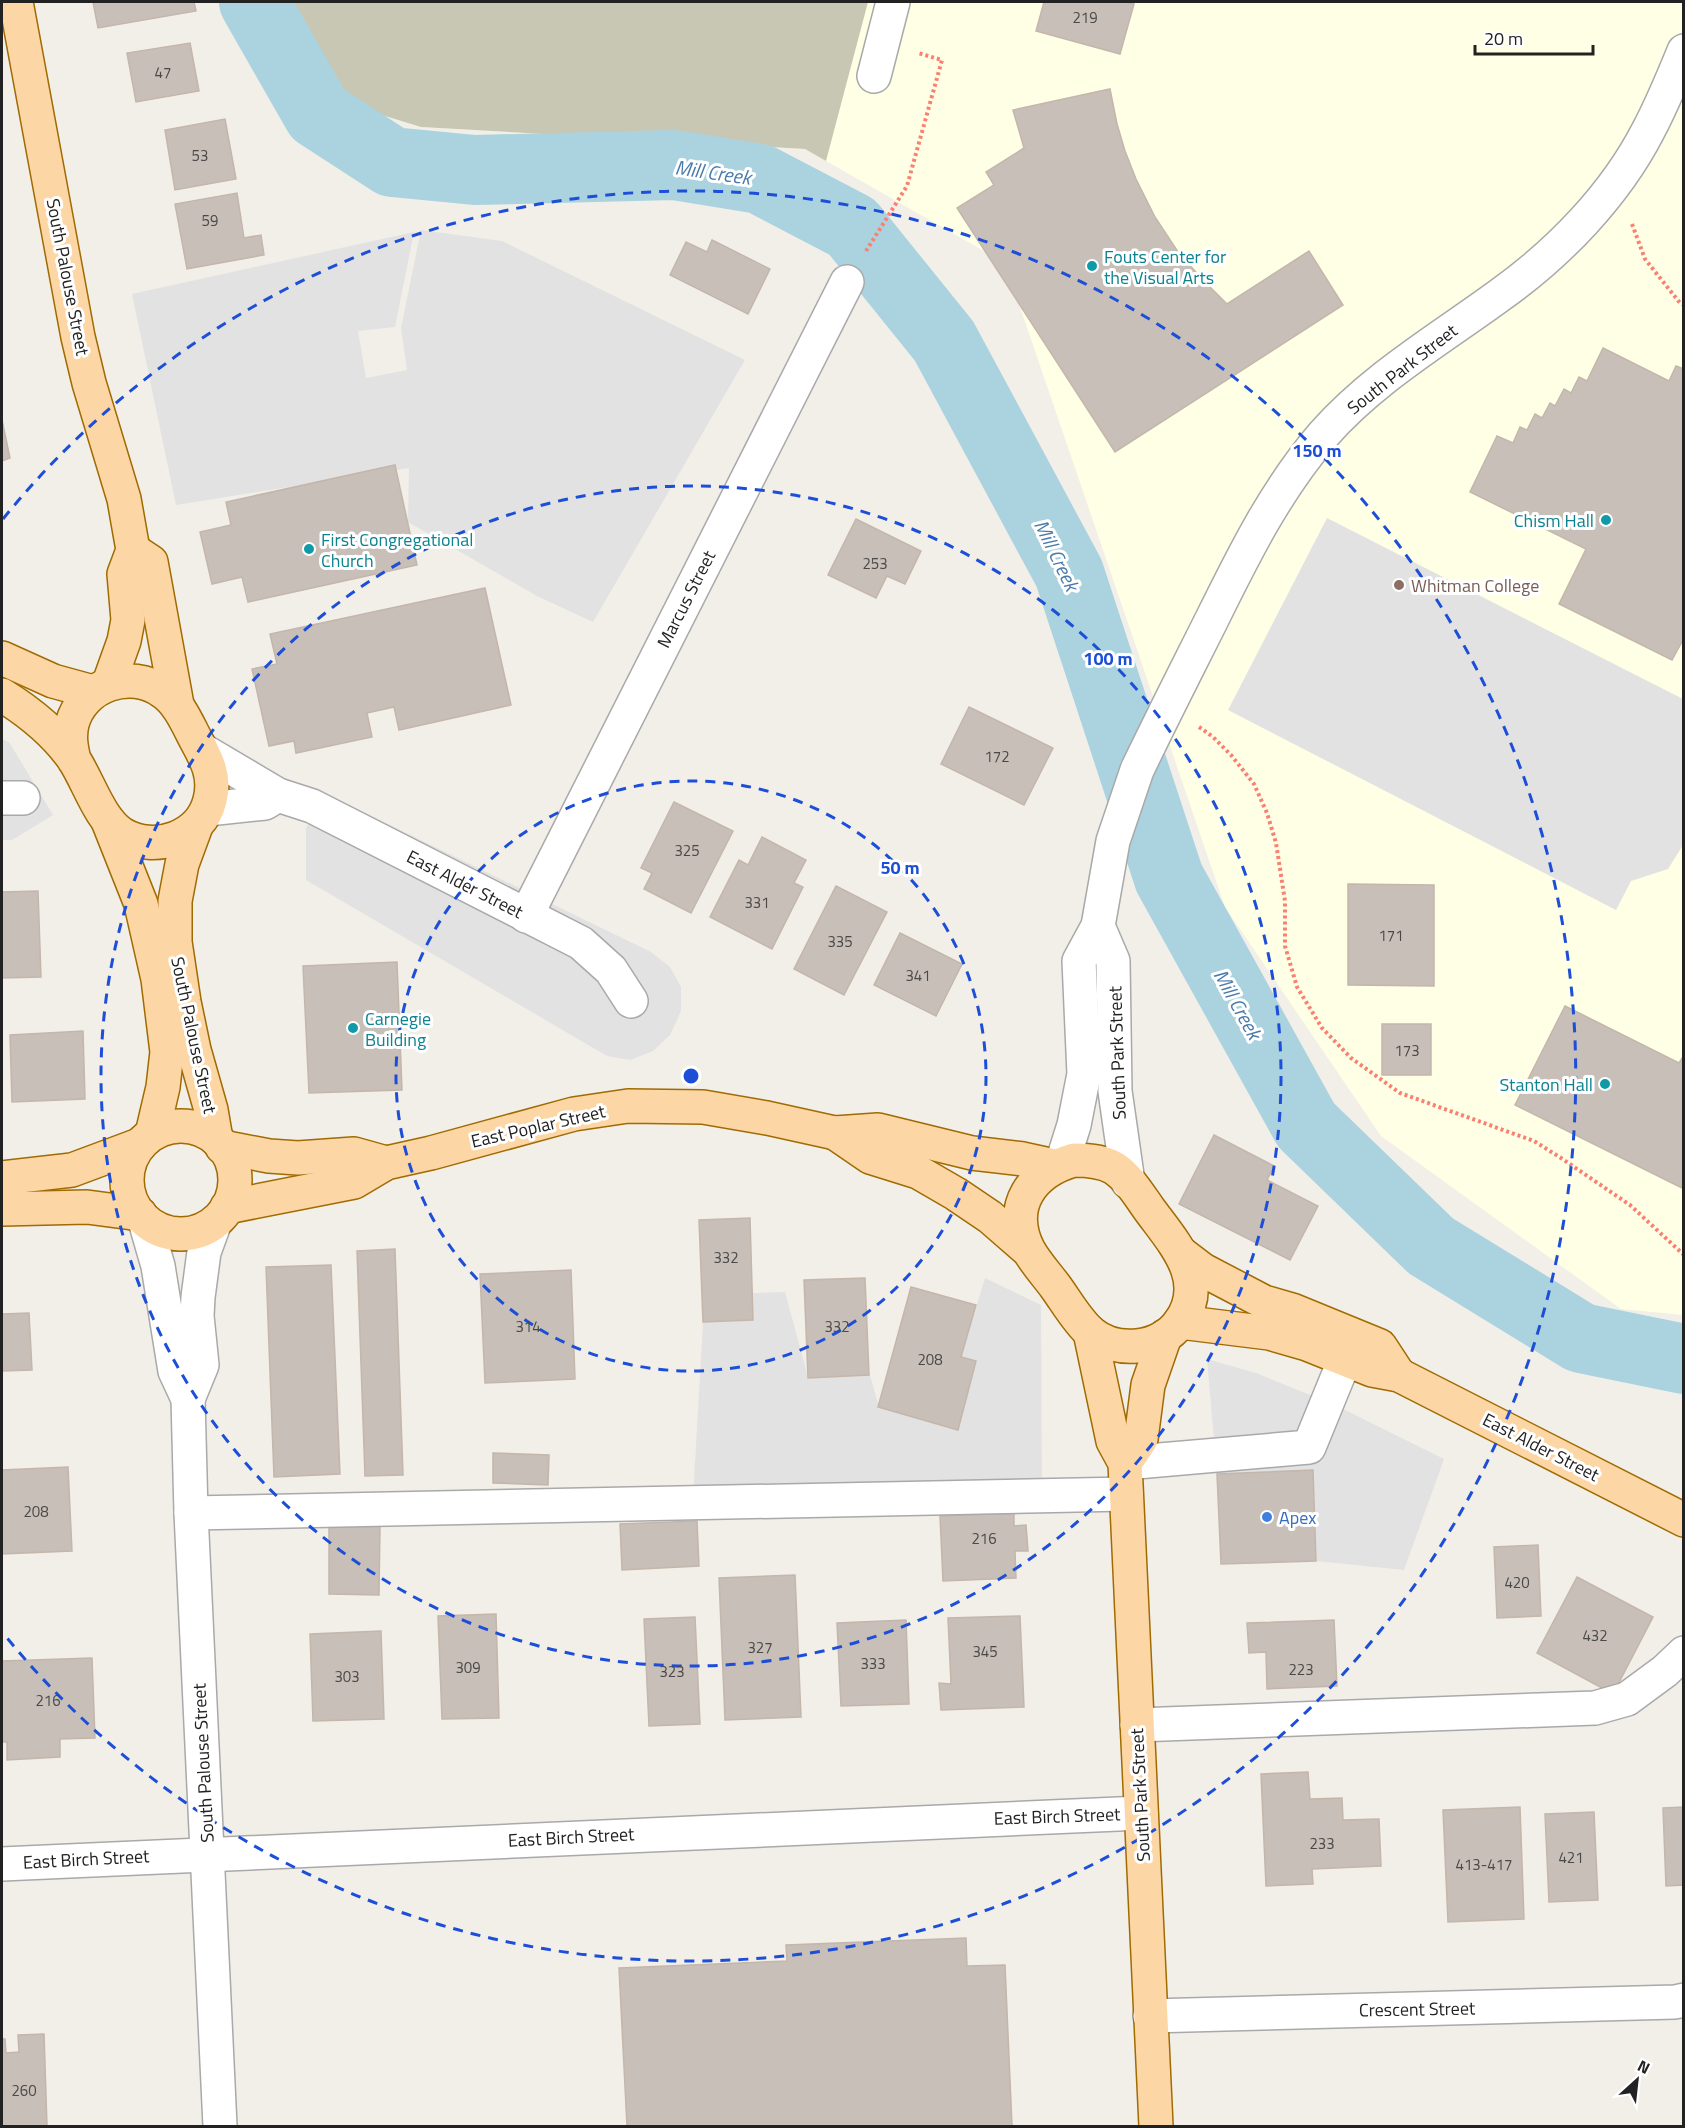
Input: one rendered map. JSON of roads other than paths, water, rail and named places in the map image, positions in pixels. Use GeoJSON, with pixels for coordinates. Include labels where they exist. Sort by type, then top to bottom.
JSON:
{"type":"FeatureCollection","features":[{"type":"Feature","properties":{"kind":"main road","name":"South Palouse Street"},"geometry":{"type":"LineString","coordinates":[[16,2],[78,337],[95,404],[121,488],[133,549],[124,574],[128,620],[124,641],[101,688]]}},
{"type":"Feature","properties":{"kind":"main road"},"geometry":{"type":"LineString","coordinates":[[133,549],[151,562],[177,705]]}},
{"type":"Feature","properties":{"kind":"main road"},"geometry":{"type":"LineString","coordinates":[[2,658],[53,681],[101,688]]}},
{"type":"Feature","properties":{"kind":"main road"},"geometry":{"type":"LineString","coordinates":[[2,695],[37,721],[61,743],[74,760],[108,821],[122,834],[139,841],[160,843],[179,837],[202,817],[213,789],[211,769],[177,705],[163,691],[146,682],[127,680],[101,688],[80,706],[72,723],[70,742],[74,760]]}},
{"type":"Feature","properties":{"kind":"main road","name":"South Palouse Street"},"geometry":{"type":"LineString","coordinates":[[202,817],[182,864],[177,892],[175,942],[188,1021],[219,1143]]}},
{"type":"Feature","properties":{"kind":"main road","name":"South Palouse Street"},"geometry":{"type":"LineString","coordinates":[[108,821],[141,904],[158,979],[167,1052],[164,1087],[146,1139]]}},
{"type":"Feature","properties":{"kind":"main road","name":"East Poplar Street"},"geometry":{"type":"LineString","coordinates":[[221,1215],[354,1182],[386,1163],[574,1114],[628,1106],[703,1107],[767,1118],[835,1134],[878,1130],[972,1153],[1059,1164]]}},
{"type":"Feature","properties":{"kind":"main road"},"geometry":{"type":"LineString","coordinates":[[2,1178],[72,1170],[146,1139],[168,1127],[185,1126],[201,1130],[228,1153],[234,1171],[234,1190],[221,1215],[198,1231],[180,1234],[161,1230],[143,1218],[134,1208],[128,1193],[126,1175],[131,1159],[146,1139]]}},
{"type":"Feature","properties":{"kind":"main road","name":"East Poplar Street"},"geometry":{"type":"LineString","coordinates":[[835,1134],[870,1157],[918,1172],[956,1194],[990,1217],[1029,1251]]}},
{"type":"Feature","properties":{"kind":"main road"},"geometry":{"type":"LineString","coordinates":[[219,1143],[269,1156],[298,1158],[354,1154],[386,1163]]}},
{"type":"Feature","properties":{"kind":"main road"},"geometry":{"type":"LineString","coordinates":[[1126,1478],[1142,1439],[1148,1385],[1173,1329],[1189,1304],[1191,1284],[1187,1265],[1182,1254],[1128,1182],[1113,1168],[1095,1161],[1074,1160],[1059,1164],[1039,1177],[1027,1193],[1021,1212],[1022,1233],[1029,1251],[1090,1332],[1108,1342],[1128,1347],[1148,1344],[1173,1329]]}},
{"type":"Feature","properties":{"kind":"main road"},"geometry":{"type":"LineString","coordinates":[[2,1209],[87,1207],[143,1218]]}},
{"type":"Feature","properties":{"kind":"main road","name":"East Alder Street"},"geometry":{"type":"LineString","coordinates":[[1182,1254],[1203,1270],[1264,1302],[1292,1310],[1380,1346],[1399,1375]]}},
{"type":"Feature","properties":{"kind":"main road","name":"East Alder Street"},"geometry":{"type":"LineString","coordinates":[[1173,1329],[1221,1325],[1269,1333],[1307,1344],[1372,1370],[1399,1375],[1683,1520]]}},
{"type":"Feature","properties":{"kind":"main road","name":"South Park Street"},"geometry":{"type":"LineString","coordinates":[[1090,1332],[1113,1441],[1126,1478],[1155,2127]]}},
{"type":"Feature","properties":{"kind":"street"},"geometry":{"type":"LineString","coordinates":[[874,76],[893,2]]}},
{"type":"Feature","properties":{"kind":"street","name":"South Park Street"},"geometry":{"type":"LineString","coordinates":[[1059,1164],[1074,1125],[1084,1074],[1079,961],[1098,926],[1113,841],[1137,770],[1266,515],[1289,479],[1324,435],[1363,395],[1421,350],[1502,293],[1541,262],[1578,226],[1618,179],[1647,132],[1670,86],[1683,51]]}},
{"type":"Feature","properties":{"kind":"street","name":"Marcus Street"},"geometry":{"type":"LineString","coordinates":[[526,916],[847,282]]}},
{"type":"Feature","properties":{"kind":"street","name":"East Alder Street"},"geometry":{"type":"LineString","coordinates":[[202,750],[278,795],[312,806],[581,943],[611,970],[631,1001]]}},
{"type":"Feature","properties":{"kind":"street"},"geometry":{"type":"LineString","coordinates":[[202,817],[265,803],[278,795]]}},
{"type":"Feature","properties":{"kind":"street","name":"South Park Street"},"geometry":{"type":"LineString","coordinates":[[1098,926],[1113,961],[1115,1092],[1128,1182]]}},
{"type":"Feature","properties":{"kind":"street","name":"South Palouse Street"},"geometry":{"type":"LineString","coordinates":[[188,1399],[202,1365],[197,1316],[204,1252],[221,1215]]}},
{"type":"Feature","properties":{"kind":"street","name":"South Palouse Street"},"geometry":{"type":"LineString","coordinates":[[143,1218],[158,1266],[175,1371],[188,1399],[191,1513],[220,2127]]}},
{"type":"Feature","properties":{"kind":"street"},"geometry":{"type":"LineString","coordinates":[[191,1513],[1126,1478],[1309,1448],[1345,1359]]}},
{"type":"Feature","properties":{"kind":"street"},"geometry":{"type":"LineString","coordinates":[[1137,1725],[1595,1708],[1627,1699],[1665,1671],[1683,1653]]}},
{"type":"Feature","properties":{"kind":"street","name":"East Birch Street"},"geometry":{"type":"LineString","coordinates":[[2,1864],[1141,1813]]}},
{"type":"Feature","properties":{"kind":"street","name":"Crescent Street"},"geometry":{"type":"LineString","coordinates":[[1150,2016],[1683,2000]]}},
{"type":"Feature","properties":{"kind":"waterway","name":"Mill Creek"},"geometry":{"type":"LineString","coordinates":[[254,2],[318,114],[392,162],[475,170],[674,165],[760,179],[852,227],[944,341],[1069,573],[1169,878],[1306,1125],[1431,1246],[1581,1338],[1684,1359]]}},
{"type":"Feature","properties":{"kind":"place","name":"Fouts Center for the Visual Arts"},"geometry":{"type":"Point","coordinates":[1092,266]}},
{"type":"Feature","properties":{"kind":"place","name":"Chism Hall"},"geometry":{"type":"Point","coordinates":[1606,520]}},
{"type":"Feature","properties":{"kind":"place","name":"First Congregational Church"},"geometry":{"type":"Point","coordinates":[309,549]}},
{"type":"Feature","properties":{"kind":"place","name":"Whitman College"},"geometry":{"type":"Point","coordinates":[1399,585]}},
{"type":"Feature","properties":{"kind":"place","name":"Carnegie Building"},"geometry":{"type":"Point","coordinates":[353,1028]}},
{"type":"Feature","properties":{"kind":"place","name":"Stanton Hall"},"geometry":{"type":"Point","coordinates":[1605,1084]}},
{"type":"Feature","properties":{"kind":"place","name":"Apex"},"geometry":{"type":"Point","coordinates":[1267,1517]}}]}
